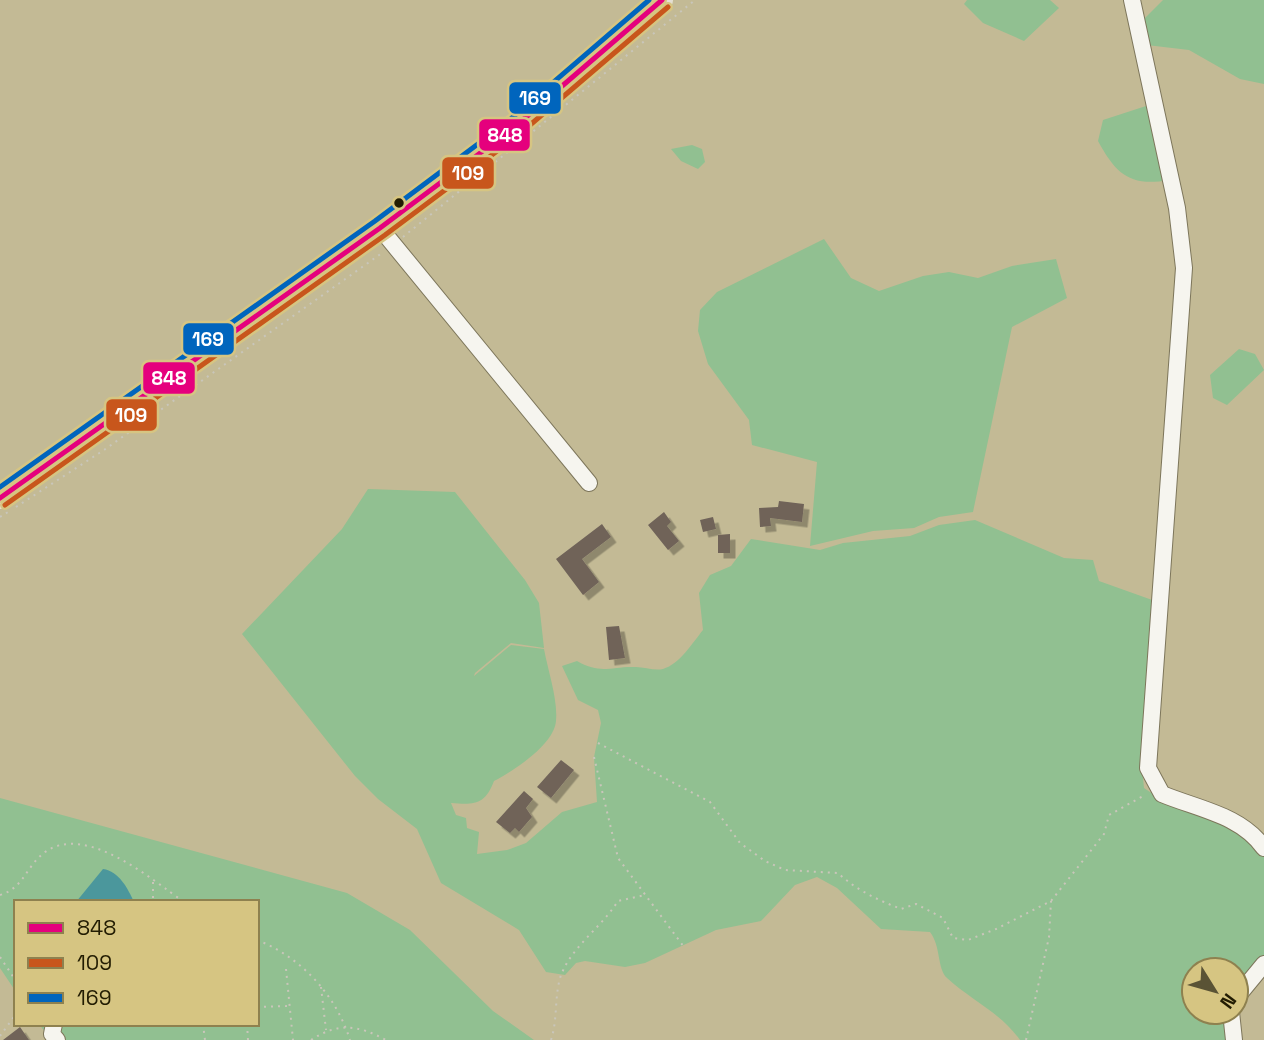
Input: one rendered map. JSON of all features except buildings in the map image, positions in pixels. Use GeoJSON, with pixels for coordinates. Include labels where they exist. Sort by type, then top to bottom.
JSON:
{"type":"FeatureCollection","features":[{"type":"Feature","properties":{"kind":"main road"},"geometry":{"type":"LineString","coordinates":[[0,498],[380,228],[510,130],[662,0]]}},
{"type":"Feature","properties":{"kind":"lane"},"geometry":{"type":"LineString","coordinates":[[1132,0],[1177,208],[1184,268],[1148,768],[1162,794],[1231,818],[1256,837],[1264,848]]}},
{"type":"Feature","properties":{"kind":"lane"},"geometry":{"type":"LineString","coordinates":[[380,228],[589,483]]}},
{"type":"Feature","properties":{"kind":"lane"},"geometry":{"type":"LineString","coordinates":[[1250,981],[1264,964]]}},
{"type":"Feature","properties":{"kind":"path"},"geometry":{"type":"LineString","coordinates":[[598,743],[710,802],[726,829],[765,861],[785,870],[838,873],[851,886],[901,909],[916,904],[943,918],[954,938],[968,940],[1051,901],[1104,834],[1109,815],[1143,797],[1157,786]]}},
{"type":"Feature","properties":{"kind":"path"},"geometry":{"type":"LineString","coordinates":[[594,757],[618,858],[684,947]]}},
{"type":"Feature","properties":{"kind":"path"},"geometry":{"type":"LineString","coordinates":[[1,896],[17,889],[47,851],[71,843],[102,851],[181,900]]}},
{"type":"Feature","properties":{"kind":"path"},"geometry":{"type":"LineString","coordinates":[[152,880],[153,900]]}},
{"type":"Feature","properties":{"kind":"path"},"geometry":{"type":"LineString","coordinates":[[551,1040],[559,981],[575,948],[607,918],[618,901],[646,895]]}},
{"type":"Feature","properties":{"kind":"path"},"geometry":{"type":"LineString","coordinates":[[1026,1040],[1049,937],[1051,901]]}},
{"type":"Feature","properties":{"kind":"path"},"geometry":{"type":"LineString","coordinates":[[259,941],[286,955],[321,986],[346,1026],[350,1040]]}},
{"type":"Feature","properties":{"kind":"path"},"geometry":{"type":"LineString","coordinates":[[0,957],[14,978]]}},
{"type":"Feature","properties":{"kind":"path"},"geometry":{"type":"LineString","coordinates":[[286,969],[293,1040]]}},
{"type":"Feature","properties":{"kind":"path"},"geometry":{"type":"LineString","coordinates":[[321,986],[326,1031]]}},
{"type":"Feature","properties":{"kind":"path"},"geometry":{"type":"LineString","coordinates":[[259,1007],[290,1006]]}},
{"type":"Feature","properties":{"kind":"path"},"geometry":{"type":"LineString","coordinates":[[0,1036],[14,1017]]}},
{"type":"Feature","properties":{"kind":"path"},"geometry":{"type":"LineString","coordinates":[[311,1040],[326,1031],[346,1026],[386,1040]]}},
{"type":"Feature","properties":{"kind":"green space"},"geometry":{"type":"Polygon","coordinates":[[[967,0],[1050,0],[1059,8],[1024,41],[983,23],[964,4],[967,0]]]}},
{"type":"Feature","properties":{"kind":"green space"},"geometry":{"type":"Polygon","coordinates":[[[1163,0],[1264,0],[1264,84],[1240,79],[1189,50],[1138,44],[1141,22],[1163,0]]]}},
{"type":"Feature","properties":{"kind":"green space"},"geometry":{"type":"Polygon","coordinates":[[[1146,106],[1160,141],[1169,180],[1144,182],[1126,176],[1111,162],[1098,141],[1103,120],[1146,106]]]}},
{"type":"Feature","properties":{"kind":"green space"},"geometry":{"type":"Polygon","coordinates":[[[692,145],[702,149],[705,162],[698,169],[681,161],[671,149],[692,145]]]}},
{"type":"Feature","properties":{"kind":"green space"},"geometry":{"type":"Polygon","coordinates":[[[824,239],[851,278],[879,291],[923,276],[949,272],[978,278],[1012,266],[1056,259],[1067,298],[1012,327],[973,512],[939,517],[914,528],[873,531],[810,546],[817,462],[752,445],[749,420],[708,364],[698,331],[700,310],[717,292],[824,239]]]}},
{"type":"Feature","properties":{"kind":"green space"},"geometry":{"type":"Polygon","coordinates":[[[1239,349],[1255,354],[1264,370],[1227,405],[1213,398],[1210,375],[1239,349]]]}},
{"type":"Feature","properties":{"kind":"green space"},"geometry":{"type":"Polygon","coordinates":[[[368,489],[455,492],[525,580],[539,603],[544,648],[511,643],[474,676],[511,645],[544,649],[556,712],[554,730],[541,748],[494,781],[483,799],[466,804],[451,803],[456,815],[466,818],[467,828],[479,832],[477,854],[507,850],[526,843],[562,812],[597,802],[594,757],[601,723],[598,710],[578,700],[562,666],[577,661],[600,669],[663,669],[675,662],[703,630],[699,593],[710,575],[731,566],[751,539],[820,550],[843,543],[910,536],[939,525],[975,520],[1064,558],[1093,560],[1099,581],[1155,601],[1142,768],[1144,788],[1159,798],[1199,809],[1264,848],[1264,962],[1250,978],[1250,956],[1180,956],[1180,1026],[1228,1026],[1230,1040],[1020,1040],[995,1014],[947,978],[930,932],[881,929],[837,888],[817,877],[795,885],[761,921],[716,930],[645,963],[625,967],[585,961],[576,963],[565,975],[546,972],[519,930],[441,883],[417,829],[378,799],[355,776],[242,634],[342,529],[368,489]]]}},
{"type":"Feature","properties":{"kind":"green space"},"geometry":{"type":"Polygon","coordinates":[[[0,798],[347,893],[410,930],[493,1011],[534,1040],[51,1040],[40,1026],[259,1026],[259,900],[14,900],[14,989],[0,968],[0,798]]]}},
{"type":"Feature","properties":{"kind":"water"},"geometry":{"type":"Polygon","coordinates":[[[103,869],[118,877],[133,900],[78,900],[103,869]]]}},
{"type":"Feature","properties":{"kind":"transit line","name":"169"},"geometry":{"type":"LineString","coordinates":[[0,487],[375,221],[506,123],[649,0]]}},
{"type":"Feature","properties":{"kind":"transit line","name":"848"},"geometry":{"type":"LineString","coordinates":[[0,498],[380,228],[511,130],[662,0]]}},
{"type":"Feature","properties":{"kind":"transit line","name":"109"},"geometry":{"type":"LineString","coordinates":[[5,505],[385,235],[516,137],[668,7]]}}]}
